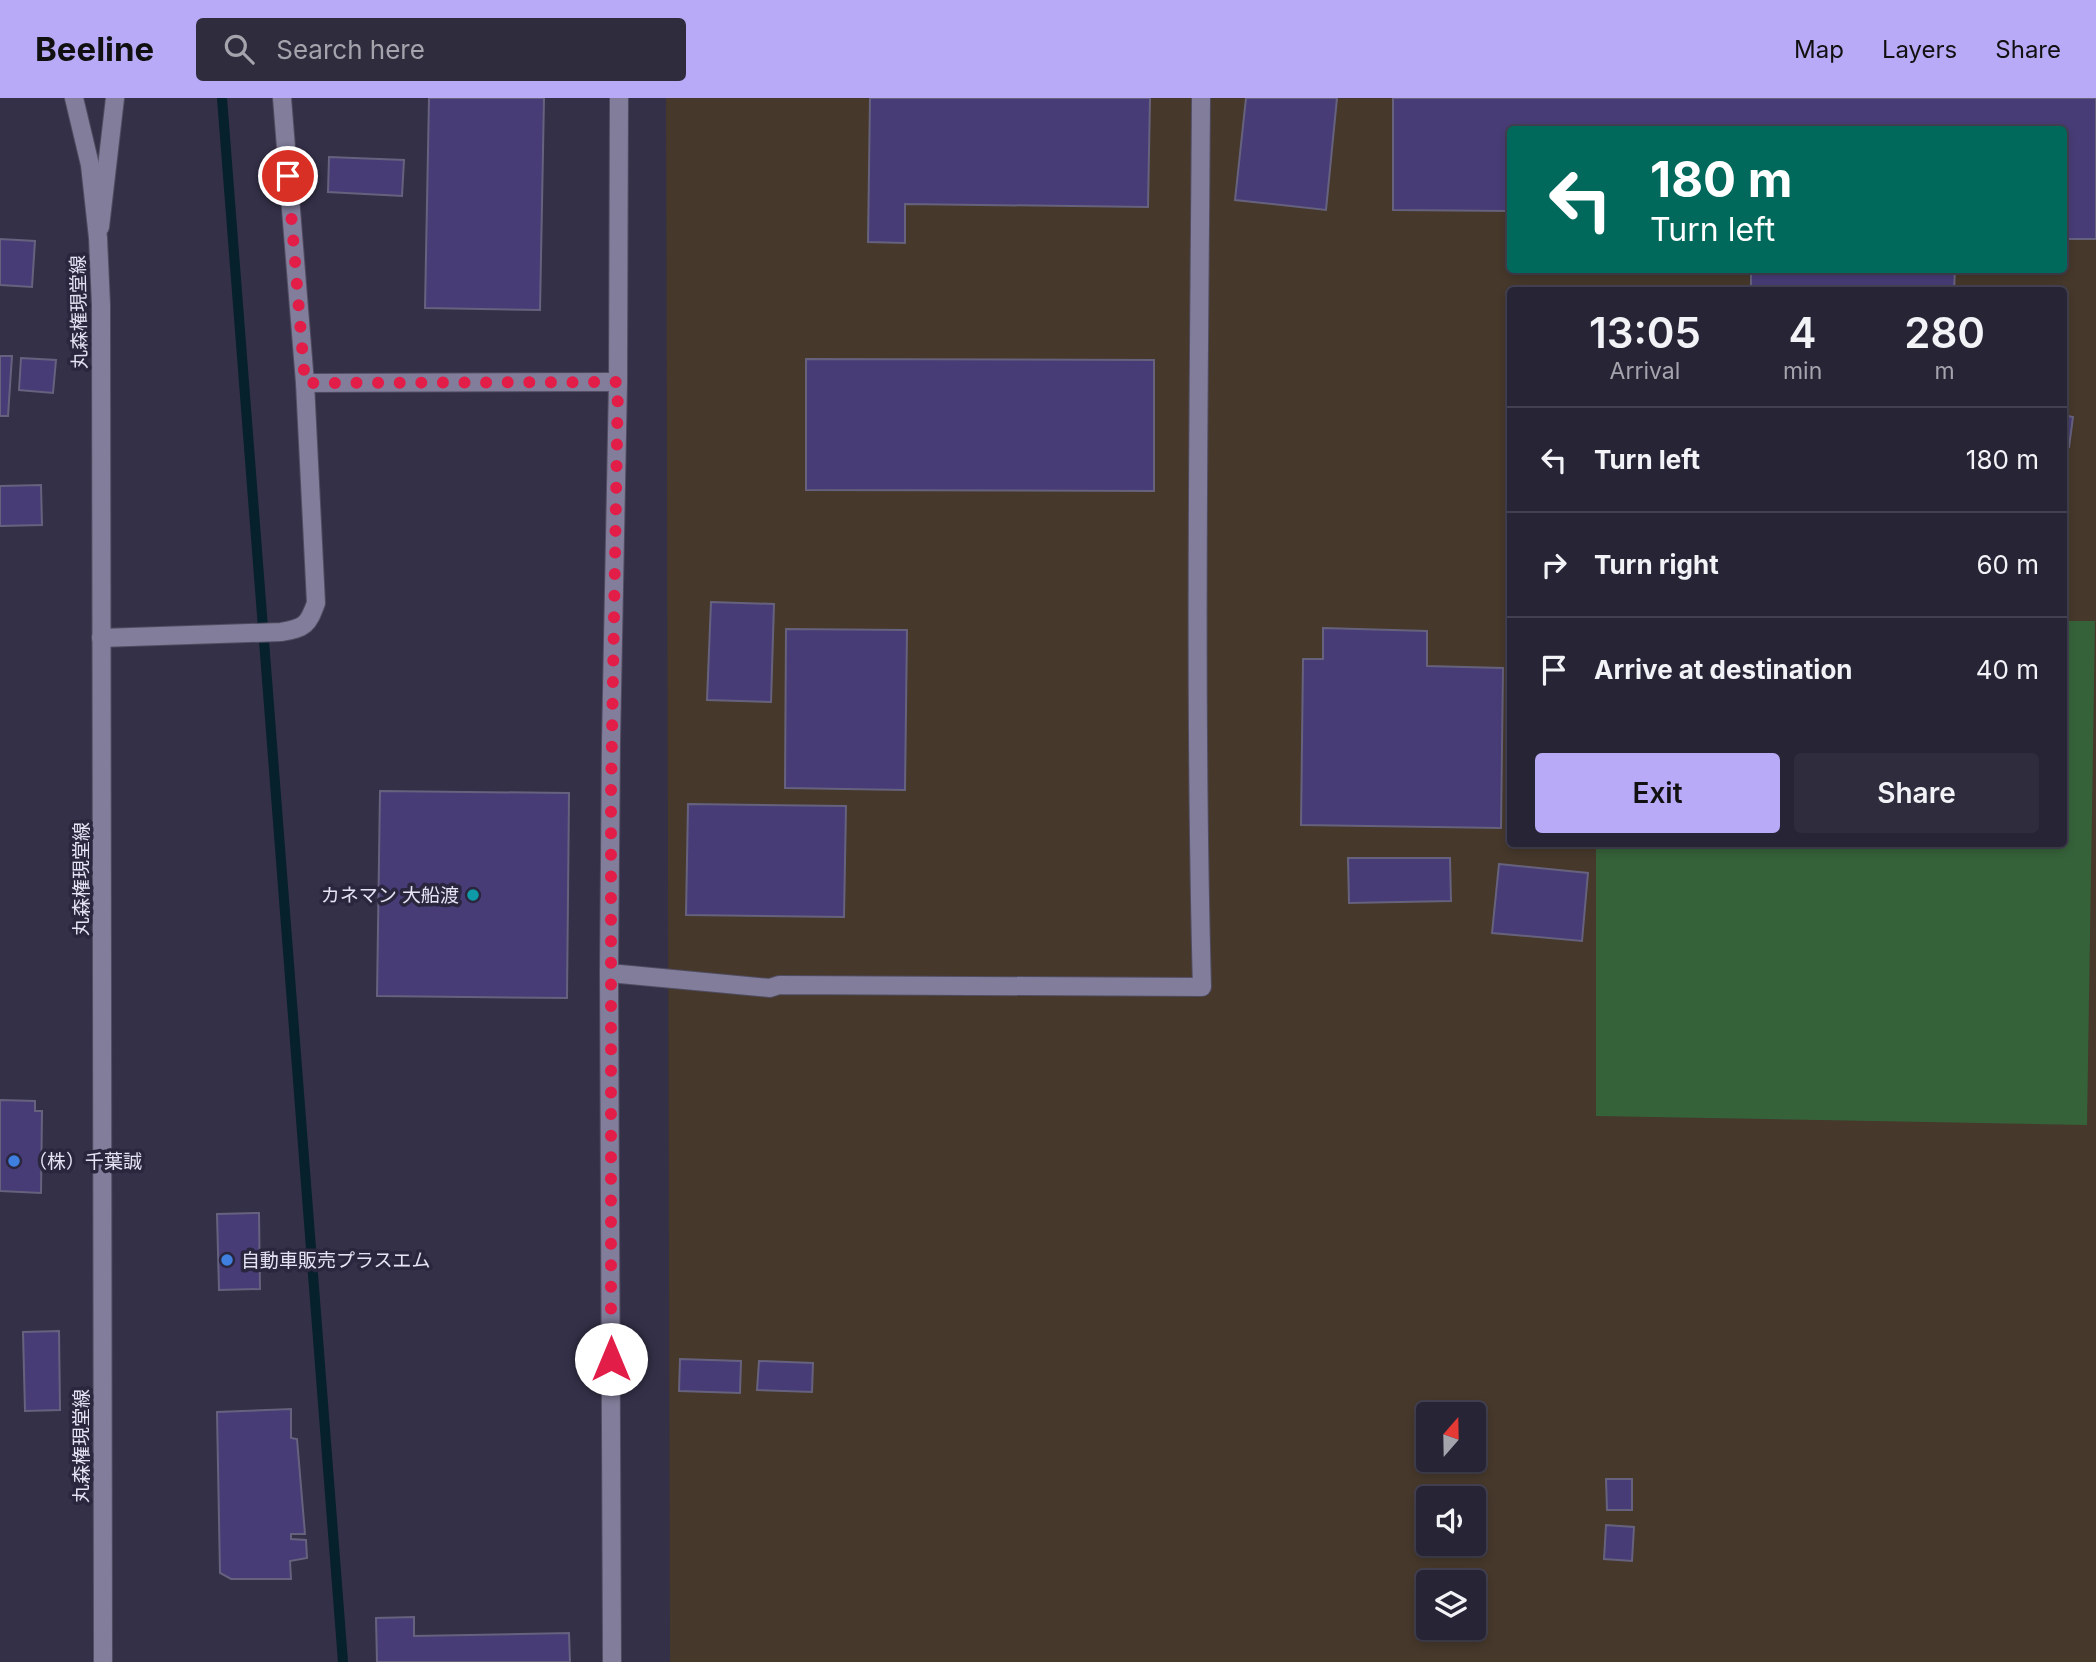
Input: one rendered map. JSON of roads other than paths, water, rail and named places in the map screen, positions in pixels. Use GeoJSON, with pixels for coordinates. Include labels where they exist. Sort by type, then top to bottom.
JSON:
{"type":"FeatureCollection","features":[{"type":"Feature","properties":{"kind":"street","name":"丸森権現堂線"},"geometry":{"type":"LineString","coordinates":[[74,98],[90,164],[98,238],[102,638],[103,1662]]}},
{"type":"Feature","properties":{"kind":"street"},"geometry":{"type":"LineString","coordinates":[[98,238],[115,98]]}},
{"type":"Feature","properties":{"kind":"street"},"geometry":{"type":"LineString","coordinates":[[102,638],[281,632],[299,629],[310,620],[316,603],[305,383],[282,98]]}},
{"type":"Feature","properties":{"kind":"street"},"geometry":{"type":"LineString","coordinates":[[612,1662],[609,973],[618,382],[619,98]]}},
{"type":"Feature","properties":{"kind":"street"},"geometry":{"type":"LineString","coordinates":[[609,973],[770,988],[779,985],[1202,987],[1199,878],[1198,488],[1202,98]]}},
{"type":"Feature","properties":{"kind":"street"},"geometry":{"type":"LineString","coordinates":[[305,383],[618,382]]}},
{"type":"Feature","properties":{"kind":"waterway"},"geometry":{"type":"LineString","coordinates":[[222,98],[343,1662]]}},
{"type":"Feature","properties":{"kind":"place","name":"カネマン 大船渡"},"geometry":{"type":"Point","coordinates":[473,895]}},
{"type":"Feature","properties":{"kind":"place","name":"（株）千葉誠"},"geometry":{"type":"Point","coordinates":[14,1161]}},
{"type":"Feature","properties":{"kind":"place","name":"自動車販売プラスエム"},"geometry":{"type":"Point","coordinates":[227,1260]}}]}
